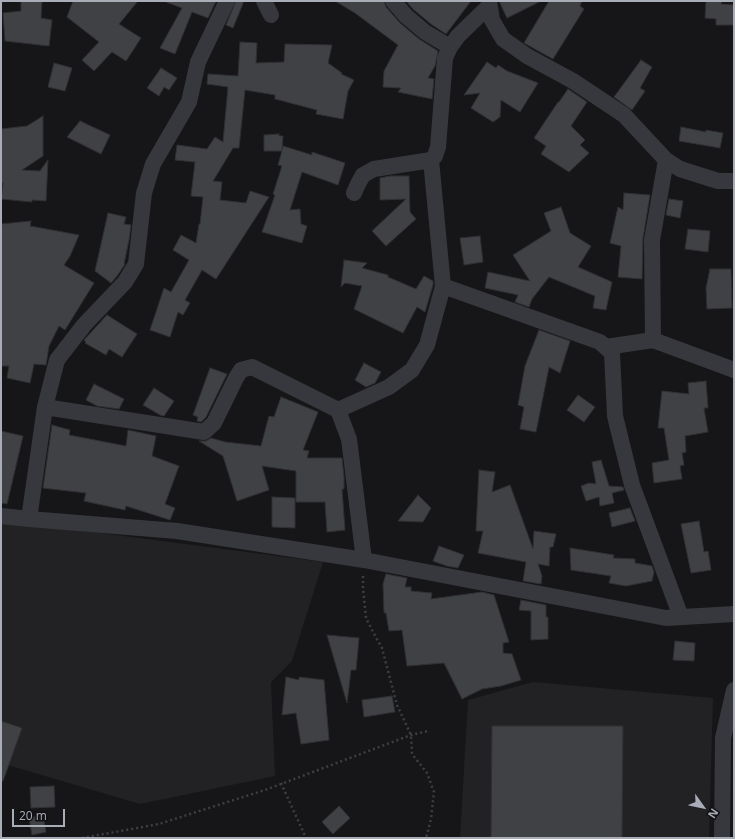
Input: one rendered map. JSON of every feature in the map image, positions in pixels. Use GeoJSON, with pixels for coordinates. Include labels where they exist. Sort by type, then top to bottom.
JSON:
{"type":"FeatureCollection","features":[{"type":"Feature","properties":{"kind":"street"},"geometry":{"type":"LineString","coordinates":[[29,519],[45,407],[56,360],[84,325],[125,282],[136,264],[144,193],[153,164],[189,102],[198,62],[227,1]]}},
{"type":"Feature","properties":{"kind":"street"},"geometry":{"type":"LineString","coordinates":[[392,1],[406,16],[425,32],[450,47]]}},
{"type":"Feature","properties":{"kind":"street"},"geometry":{"type":"LineString","coordinates":[[354,193],[363,175],[374,169],[431,160],[435,156],[438,147],[445,58],[450,47],[458,36],[489,3]]}},
{"type":"Feature","properties":{"kind":"street"},"geometry":{"type":"LineString","coordinates":[[489,3],[492,20],[503,39],[527,56],[573,81],[624,114],[666,160],[680,169],[718,180],[734,181]]}},
{"type":"Feature","properties":{"kind":"street"},"geometry":{"type":"LineString","coordinates":[[338,410],[389,387],[412,370],[427,345],[443,286],[431,160]]}},
{"type":"Feature","properties":{"kind":"street"},"geometry":{"type":"LineString","coordinates":[[653,340],[652,240],[666,160]]}},
{"type":"Feature","properties":{"kind":"street"},"geometry":{"type":"LineString","coordinates":[[443,286],[600,342],[612,353],[615,416],[632,485],[681,617]]}},
{"type":"Feature","properties":{"kind":"street"},"geometry":{"type":"LineString","coordinates":[[606,348],[653,340],[734,370]]}},
{"type":"Feature","properties":{"kind":"street"},"geometry":{"type":"LineString","coordinates":[[45,407],[204,432],[214,423],[241,370],[252,367],[338,410],[349,439],[364,560]]}},
{"type":"Feature","properties":{"kind":"street"},"geometry":{"type":"LineString","coordinates":[[1,516],[177,531],[364,560],[666,618],[734,614]]}},
{"type":"Feature","properties":{"kind":"street"},"geometry":{"type":"LineString","coordinates":[[722,838],[723,738],[734,690]]}},
{"type":"Feature","properties":{"kind":"path"},"geometry":{"type":"LineString","coordinates":[[364,560],[363,588],[366,618],[372,632],[382,648],[397,705],[411,735],[412,754],[426,773],[434,792],[431,819],[426,838]]}},
{"type":"Feature","properties":{"kind":"path"},"geometry":{"type":"LineString","coordinates":[[82,838],[159,824],[281,783],[411,735],[428,731]]}},
{"type":"Feature","properties":{"kind":"path"},"geometry":{"type":"LineString","coordinates":[[281,783],[306,838]]}},
{"type":"Feature","properties":{"kind":"shaded area"},"geometry":{"type":"Polygon","coordinates":[[[1,520],[323,562],[292,661],[271,682],[275,776],[140,804],[1,763],[1,520]]]}},
{"type":"Feature","properties":{"kind":"shaded area"},"geometry":{"type":"Polygon","coordinates":[[[533,682],[713,698],[709,838],[460,838],[468,700],[533,682]]]}},
{"type":"Feature","properties":{"kind":"building"},"geometry":{"type":"Polygon","coordinates":[[[21,1],[42,1],[41,18],[52,20],[49,46],[5,41],[3,13],[21,11],[21,1]]]}},
{"type":"Feature","properties":{"kind":"building"},"geometry":{"type":"Polygon","coordinates":[[[73,1],[138,1],[119,24],[141,38],[126,61],[112,52],[94,71],[82,60],[99,42],[67,17],[73,1]]]}},
{"type":"Feature","properties":{"kind":"building"},"geometry":{"type":"Polygon","coordinates":[[[216,1],[208,18],[192,12],[175,54],[160,48],[182,8],[166,2],[216,1]]]}},
{"type":"Feature","properties":{"kind":"building"},"geometry":{"type":"Polygon","coordinates":[[[236,1],[244,1],[233,28],[226,25],[236,1]]]}},
{"type":"Feature","properties":{"kind":"building"},"geometry":{"type":"Polygon","coordinates":[[[335,1],[384,1],[386,7],[400,23],[419,39],[438,51],[435,66],[428,78],[434,79],[432,99],[398,92],[401,88],[383,87],[384,71],[398,45],[355,13],[335,1]]]}},
{"type":"Feature","properties":{"kind":"building"},"geometry":{"type":"Polygon","coordinates":[[[406,1],[471,1],[446,34],[431,24],[406,1]]]}},
{"type":"Feature","properties":{"kind":"building"},"geometry":{"type":"Polygon","coordinates":[[[499,1],[541,1],[507,18],[499,1]]]}},
{"type":"Feature","properties":{"kind":"building"},"geometry":{"type":"Polygon","coordinates":[[[549,1],[582,1],[580,6],[584,9],[553,59],[524,43],[549,1]]]}},
{"type":"Feature","properties":{"kind":"building"},"geometry":{"type":"Polygon","coordinates":[[[706,1],[722,1],[721,4],[734,5],[734,25],[716,25],[716,19],[705,18],[706,1]]]}},
{"type":"Feature","properties":{"kind":"building"},"geometry":{"type":"Polygon","coordinates":[[[240,42],[257,43],[256,63],[284,62],[285,44],[332,45],[328,63],[342,73],[341,74],[354,80],[348,91],[343,119],[316,114],[317,110],[275,99],[275,95],[245,90],[239,148],[233,148],[213,181],[222,182],[220,200],[246,203],[250,191],[269,197],[216,279],[202,270],[185,300],[190,303],[183,315],[178,312],[170,337],[150,330],[164,288],[171,292],[189,260],[173,250],[181,235],[196,243],[203,197],[191,196],[195,162],[175,160],[177,145],[207,149],[215,137],[223,142],[228,87],[207,84],[208,74],[238,76],[240,42]]]}},
{"type":"Feature","properties":{"kind":"building"},"geometry":{"type":"Polygon","coordinates":[[[641,60],[652,67],[640,88],[645,91],[632,110],[614,97],[641,60]]]}},
{"type":"Feature","properties":{"kind":"building"},"geometry":{"type":"Polygon","coordinates":[[[487,62],[496,68],[498,65],[507,71],[538,83],[520,112],[501,100],[500,117],[493,122],[471,108],[480,93],[464,95],[487,62]]]}},
{"type":"Feature","properties":{"kind":"building"},"geometry":{"type":"Polygon","coordinates":[[[54,63],[72,68],[65,91],[48,87],[54,63]]]}},
{"type":"Feature","properties":{"kind":"building"},"geometry":{"type":"Polygon","coordinates":[[[161,68],[177,78],[169,90],[164,87],[159,96],[147,88],[161,68]]]}},
{"type":"Feature","properties":{"kind":"building"},"geometry":{"type":"Polygon","coordinates":[[[568,89],[587,102],[571,126],[585,140],[580,145],[589,153],[569,172],[541,154],[546,146],[534,138],[568,89]]]}},
{"type":"Feature","properties":{"kind":"building"},"geometry":{"type":"Polygon","coordinates":[[[43,116],[43,156],[22,170],[40,171],[48,160],[46,201],[32,200],[32,202],[1,199],[3,183],[1,183],[1,129],[27,126],[43,116]]]}},
{"type":"Feature","properties":{"kind":"building"},"geometry":{"type":"Polygon","coordinates":[[[80,121],[110,135],[101,154],[67,137],[80,121]]]}},
{"type":"Feature","properties":{"kind":"building"},"geometry":{"type":"Polygon","coordinates":[[[681,127],[706,132],[706,130],[723,133],[720,148],[679,141],[681,127]]]}},
{"type":"Feature","properties":{"kind":"building"},"geometry":{"type":"Polygon","coordinates":[[[279,134],[279,136],[283,136],[282,150],[283,146],[312,155],[312,152],[345,163],[338,185],[302,172],[290,210],[300,209],[301,224],[307,226],[302,243],[262,232],[275,195],[273,194],[282,166],[278,165],[282,151],[264,151],[264,135],[279,134]]]}},
{"type":"Feature","properties":{"kind":"building"},"geometry":{"type":"Polygon","coordinates":[[[390,176],[409,176],[410,212],[416,219],[386,246],[372,231],[406,199],[380,200],[380,178],[390,176]]]}},
{"type":"Feature","properties":{"kind":"building"},"geometry":{"type":"Polygon","coordinates":[[[624,193],[650,195],[643,238],[642,279],[618,277],[621,246],[610,243],[618,207],[623,210],[624,193]]]}},
{"type":"Feature","properties":{"kind":"building"},"geometry":{"type":"Polygon","coordinates":[[[669,199],[683,201],[680,218],[666,215],[669,199]]]}},
{"type":"Feature","properties":{"kind":"building"},"geometry":{"type":"Polygon","coordinates":[[[561,207],[570,233],[591,246],[578,267],[612,282],[606,310],[593,308],[595,296],[549,277],[532,299],[529,307],[515,302],[518,295],[485,288],[488,272],[530,281],[513,255],[551,231],[544,213],[561,207]]]}},
{"type":"Feature","properties":{"kind":"building"},"geometry":{"type":"Polygon","coordinates":[[[108,213],[126,217],[124,224],[131,225],[125,264],[111,283],[95,271],[108,213]]]}},
{"type":"Feature","properties":{"kind":"building"},"geometry":{"type":"Polygon","coordinates":[[[31,221],[30,226],[79,235],[70,256],[64,265],[94,283],[65,330],[59,326],[49,346],[46,365],[34,364],[30,383],[7,378],[9,366],[1,366],[1,224],[31,221]]]}},
{"type":"Feature","properties":{"kind":"building"},"geometry":{"type":"Polygon","coordinates":[[[688,229],[710,231],[708,252],[685,249],[688,229]]]}},
{"type":"Feature","properties":{"kind":"building"},"geometry":{"type":"Polygon","coordinates":[[[480,236],[483,262],[464,265],[460,238],[480,236]]]}},
{"type":"Feature","properties":{"kind":"building"},"geometry":{"type":"Polygon","coordinates":[[[344,260],[367,263],[362,268],[388,275],[388,277],[416,289],[424,276],[433,281],[425,312],[417,307],[403,333],[354,309],[362,286],[345,283],[341,287],[344,260]]]}},
{"type":"Feature","properties":{"kind":"building"},"geometry":{"type":"Polygon","coordinates":[[[710,269],[731,269],[732,308],[707,309],[706,288],[710,269]]]}},
{"type":"Feature","properties":{"kind":"building"},"geometry":{"type":"Polygon","coordinates":[[[107,315],[137,334],[122,357],[109,349],[106,355],[85,343],[86,342],[84,340],[107,315]]]}},
{"type":"Feature","properties":{"kind":"building"},"geometry":{"type":"Polygon","coordinates":[[[539,330],[570,341],[560,373],[549,367],[536,432],[520,429],[524,407],[518,405],[525,366],[539,330]]]}},
{"type":"Feature","properties":{"kind":"building"},"geometry":{"type":"Polygon","coordinates":[[[364,363],[381,372],[375,383],[366,387],[355,380],[364,363]]]}},
{"type":"Feature","properties":{"kind":"building"},"geometry":{"type":"Polygon","coordinates":[[[210,368],[227,374],[206,417],[201,422],[197,421],[198,417],[193,415],[210,368]]]}},
{"type":"Feature","properties":{"kind":"building"},"geometry":{"type":"Polygon","coordinates":[[[706,381],[708,408],[704,408],[708,432],[685,436],[686,452],[682,453],[684,465],[680,466],[682,479],[654,483],[652,463],[669,460],[664,428],[658,428],[662,391],[689,394],[688,383],[706,381]]]}},
{"type":"Feature","properties":{"kind":"building"},"geometry":{"type":"Polygon","coordinates":[[[94,384],[124,399],[119,409],[97,406],[86,400],[94,384]]]}},
{"type":"Feature","properties":{"kind":"building"},"geometry":{"type":"Polygon","coordinates":[[[154,388],[174,401],[164,416],[143,405],[154,388]]]}},
{"type":"Feature","properties":{"kind":"building"},"geometry":{"type":"Polygon","coordinates":[[[578,395],[595,407],[584,422],[567,410],[578,395]]]}},
{"type":"Feature","properties":{"kind":"building"},"geometry":{"type":"Polygon","coordinates":[[[281,397],[318,412],[303,450],[309,451],[307,458],[342,458],[344,489],[342,489],[345,530],[327,532],[325,502],[296,502],[296,471],[262,466],[269,490],[237,501],[223,456],[199,441],[206,441],[211,438],[225,442],[261,446],[269,416],[274,417],[281,397]]]}},
{"type":"Feature","properties":{"kind":"building"},"geometry":{"type":"Polygon","coordinates":[[[52,425],[70,430],[69,435],[126,446],[128,430],[156,436],[152,456],[179,466],[165,504],[175,508],[170,520],[126,506],[125,510],[84,501],[86,493],[43,488],[52,425]]]}},
{"type":"Feature","properties":{"kind":"building"},"geometry":{"type":"Polygon","coordinates":[[[1,431],[23,436],[7,504],[1,503],[1,431]]]}},
{"type":"Feature","properties":{"kind":"building"},"geometry":{"type":"Polygon","coordinates":[[[601,460],[609,486],[623,487],[624,490],[612,493],[614,503],[600,506],[599,497],[586,501],[581,486],[589,483],[596,484],[592,462],[601,460]]]}},
{"type":"Feature","properties":{"kind":"building"},"geometry":{"type":"Polygon","coordinates":[[[479,470],[495,472],[492,492],[510,485],[533,549],[534,531],[556,534],[553,547],[550,547],[549,566],[538,564],[542,576],[541,584],[523,581],[526,562],[478,553],[483,531],[476,531],[479,470]]]}},
{"type":"Feature","properties":{"kind":"building"},"geometry":{"type":"Polygon","coordinates":[[[418,495],[431,508],[423,522],[398,521],[418,495]]]}},
{"type":"Feature","properties":{"kind":"building"},"geometry":{"type":"Polygon","coordinates":[[[272,497],[295,498],[295,528],[272,527],[272,497]]]}},
{"type":"Feature","properties":{"kind":"building"},"geometry":{"type":"Polygon","coordinates":[[[630,508],[635,521],[612,527],[609,513],[630,508]]]}},
{"type":"Feature","properties":{"kind":"building"},"geometry":{"type":"Polygon","coordinates":[[[699,521],[704,552],[708,551],[711,570],[691,573],[681,524],[699,521]]]}},
{"type":"Feature","properties":{"kind":"building"},"geometry":{"type":"Polygon","coordinates":[[[439,546],[464,555],[458,568],[433,561],[439,546]]]}},
{"type":"Feature","properties":{"kind":"building"},"geometry":{"type":"Polygon","coordinates":[[[570,548],[614,555],[613,558],[635,559],[635,563],[652,566],[654,572],[652,581],[626,586],[609,583],[611,576],[571,570],[570,548]]]}},
{"type":"Feature","properties":{"kind":"building"},"geometry":{"type":"Polygon","coordinates":[[[386,574],[407,578],[405,587],[411,587],[411,591],[432,593],[431,599],[482,592],[494,595],[509,642],[503,643],[503,653],[512,654],[521,680],[501,686],[482,689],[462,699],[444,663],[407,666],[402,630],[389,631],[386,613],[384,613],[383,584],[386,574]]]}},
{"type":"Feature","properties":{"kind":"building"},"geometry":{"type":"Polygon","coordinates":[[[521,600],[546,605],[546,617],[548,617],[548,639],[531,640],[531,611],[519,610],[521,600]]]}},
{"type":"Feature","properties":{"kind":"building"},"geometry":{"type":"Polygon","coordinates":[[[327,635],[359,638],[356,670],[351,670],[347,703],[327,635]]]}},
{"type":"Feature","properties":{"kind":"building"},"geometry":{"type":"Polygon","coordinates":[[[675,641],[695,643],[694,661],[673,660],[675,641]]]}},
{"type":"Feature","properties":{"kind":"building"},"geometry":{"type":"Polygon","coordinates":[[[286,677],[299,680],[299,677],[324,680],[329,740],[301,744],[296,713],[282,715],[286,677]]]}},
{"type":"Feature","properties":{"kind":"building"},"geometry":{"type":"Polygon","coordinates":[[[392,696],[395,712],[364,717],[362,700],[392,696]]]}},
{"type":"Feature","properties":{"kind":"building"},"geometry":{"type":"Polygon","coordinates":[[[1,721],[22,728],[3,781],[1,781],[1,721]]]}},
{"type":"Feature","properties":{"kind":"building"},"geometry":{"type":"Polygon","coordinates":[[[492,726],[623,726],[622,838],[491,838],[492,726]]]}},
{"type":"Feature","properties":{"kind":"building"},"geometry":{"type":"Polygon","coordinates":[[[54,786],[55,807],[31,808],[30,787],[54,786]]]}},
{"type":"Feature","properties":{"kind":"building"},"geometry":{"type":"Polygon","coordinates":[[[339,806],[350,818],[333,834],[322,822],[339,806]]]}},
{"type":"Feature","properties":{"kind":"building"},"geometry":{"type":"Polygon","coordinates":[[[43,815],[46,832],[32,835],[29,818],[43,815]]]}}]}
